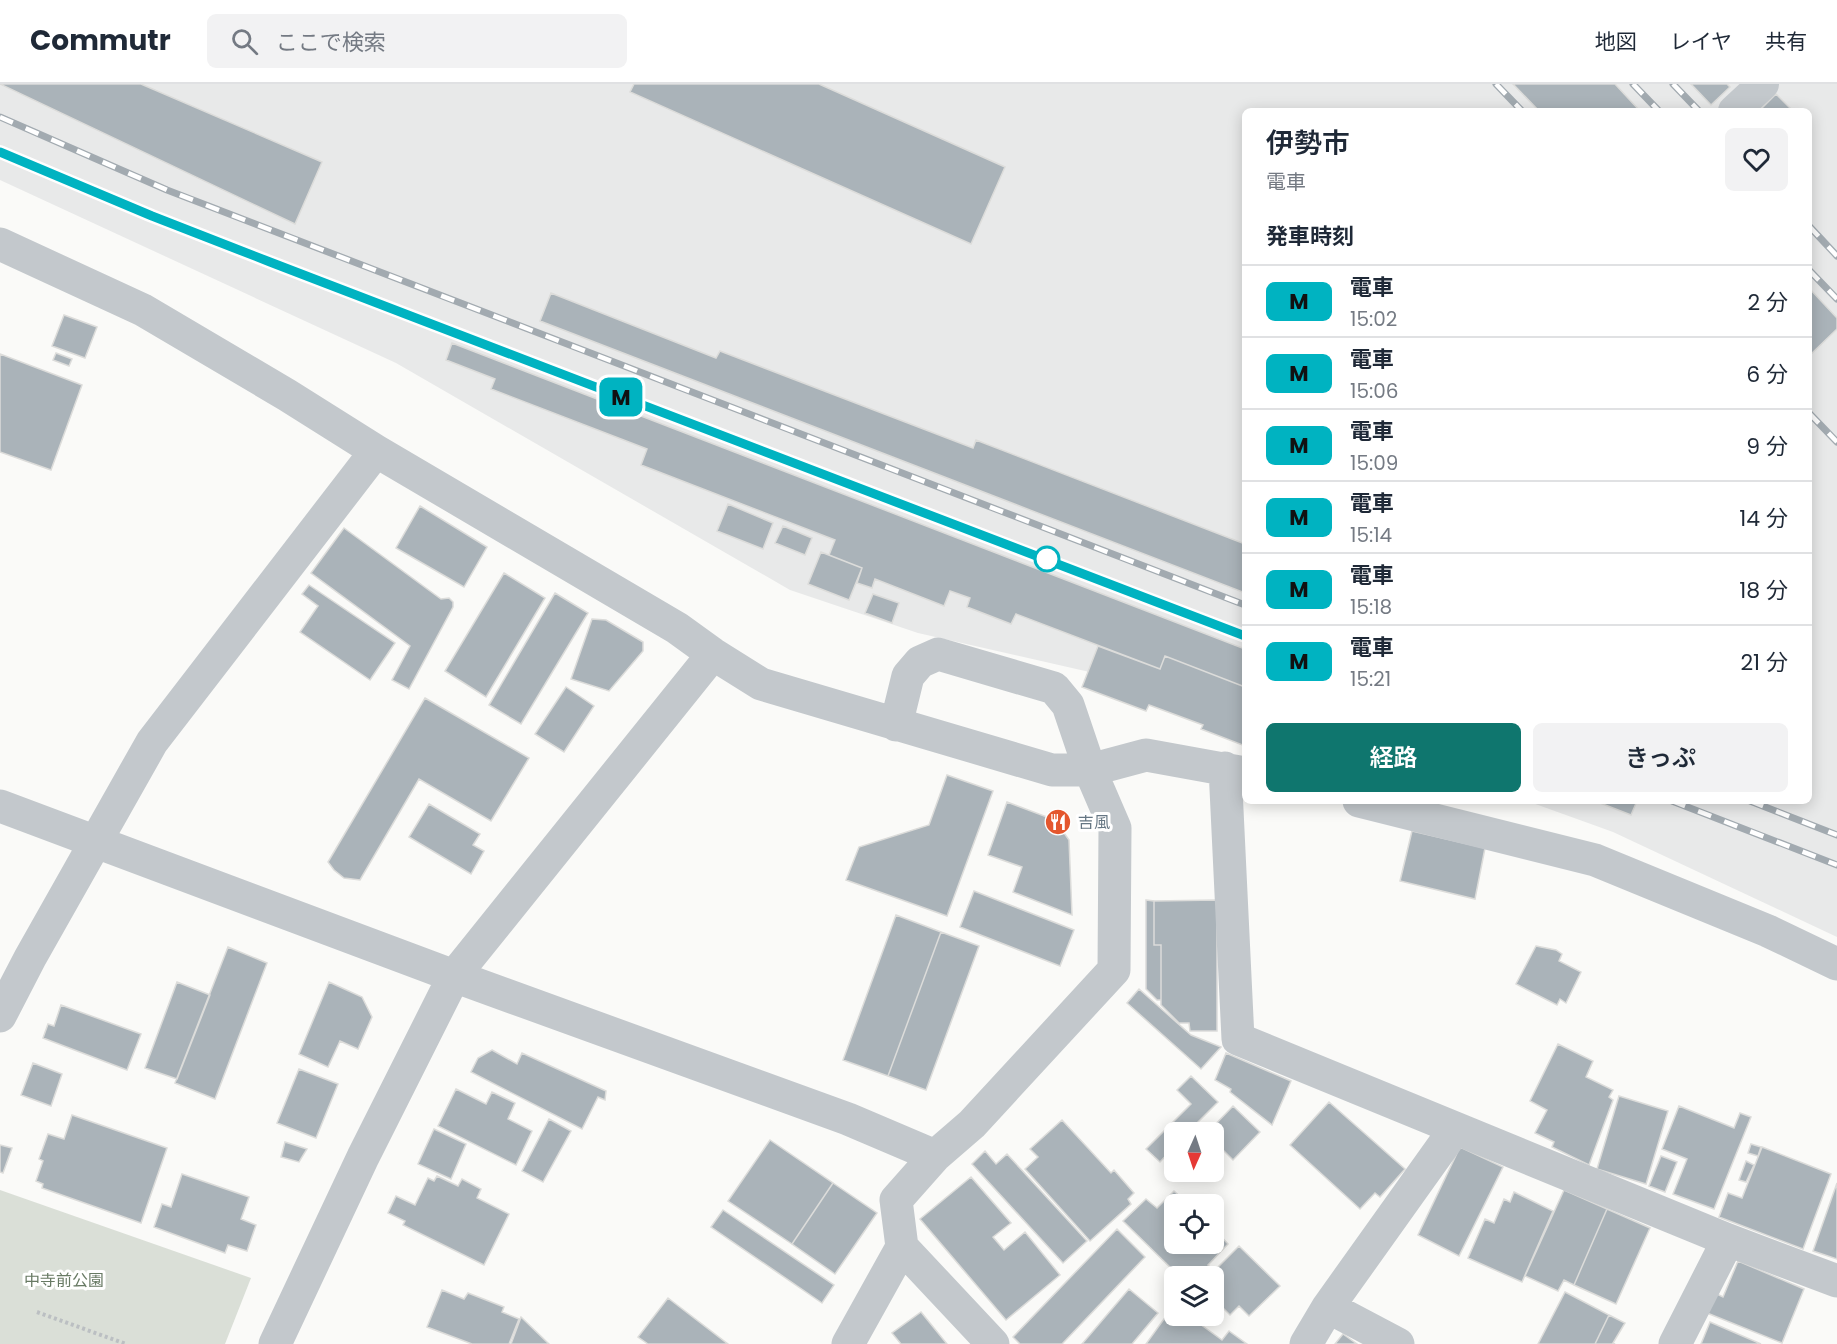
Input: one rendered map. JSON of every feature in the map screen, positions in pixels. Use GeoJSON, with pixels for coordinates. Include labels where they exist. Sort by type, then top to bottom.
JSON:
{"type":"FeatureCollection","features":[{"type":"Feature","properties":{"kind":"street"},"geometry":{"type":"LineString","coordinates":[[1737,108],[1763,84]]}},
{"type":"Feature","properties":{"kind":"street"},"geometry":{"type":"LineString","coordinates":[[0,244],[143,309],[287,394],[376,451],[677,628],[761,684],[1052,770],[1090,770],[1146,755],[1235,770],[1238,1039],[1728,1240],[1837,1281]]}},
{"type":"Feature","properties":{"kind":"street"},"geometry":{"type":"LineString","coordinates":[[0,1016],[30,958],[152,742],[376,451]]}},
{"type":"Feature","properties":{"kind":"street"},"geometry":{"type":"LineString","coordinates":[[275,1344],[363,1158],[454,976],[713,654]]}},
{"type":"Feature","properties":{"kind":"street"},"geometry":{"type":"LineString","coordinates":[[896,725],[908,676],[920,662],[938,654],[1054,688],[1068,705],[1090,770],[1115,828],[1114,970],[972,1124],[935,1156],[896,1200],[902,1247],[993,1344]]}},
{"type":"Feature","properties":{"kind":"street"},"geometry":{"type":"LineString","coordinates":[[1371,804],[1595,860],[1768,931],[1837,964]]}},
{"type":"Feature","properties":{"kind":"street"},"geometry":{"type":"LineString","coordinates":[[0,806],[96,840],[454,976],[848,1119],[935,1156]]}},
{"type":"Feature","properties":{"kind":"street"},"geometry":{"type":"LineString","coordinates":[[1306,1344],[1328,1307],[1455,1129]]}},
{"type":"Feature","properties":{"kind":"street"},"geometry":{"type":"LineString","coordinates":[[1675,1344],[1728,1240]]}},
{"type":"Feature","properties":{"kind":"street"},"geometry":{"type":"LineString","coordinates":[[848,1344],[902,1247]]}},
{"type":"Feature","properties":{"kind":"street"},"geometry":{"type":"LineString","coordinates":[[1328,1307],[1398,1344]]}},
{"type":"Feature","properties":{"kind":"path"},"geometry":{"type":"LineString","coordinates":[[37,1312],[126,1344]]}},
{"type":"Feature","properties":{"kind":"shaded area"},"geometry":{"type":"Polygon","coordinates":[[[0,84],[1837,84],[1837,937],[1613,832],[1535,804],[1812,804],[1812,108],[1242,108],[1242,714],[1129,681],[918,633],[790,590],[396,363],[0,180],[0,84]]]}},
{"type":"Feature","properties":{"kind":"green space","name":"中寺前公園"},"geometry":{"type":"Polygon","coordinates":[[[0,1190],[251,1278],[225,1344],[0,1344],[0,1190]]]}},
{"type":"Feature","properties":{"kind":"building"},"geometry":{"type":"Polygon","coordinates":[[[0,84],[141,84],[322,162],[295,224],[0,84]]]}},
{"type":"Feature","properties":{"kind":"building"},"geometry":{"type":"Polygon","coordinates":[[[634,84],[819,84],[1005,167],[971,244],[630,92],[634,84]]]}},
{"type":"Feature","properties":{"kind":"building"},"geometry":{"type":"Polygon","coordinates":[[[1513,84],[1615,84],[1637,108],[1536,108],[1513,84]]]}},
{"type":"Feature","properties":{"kind":"building"},"geometry":{"type":"Polygon","coordinates":[[[1691,84],[1727,84],[1730,87],[1711,105],[1691,84]]]}},
{"type":"Feature","properties":{"kind":"building"},"geometry":{"type":"Polygon","coordinates":[[[1776,94],[1790,108],[1762,108],[1776,94]]]}},
{"type":"Feature","properties":{"kind":"building"},"geometry":{"type":"Polygon","coordinates":[[[1812,291],[1837,318],[1837,329],[1812,353],[1812,291]]]}},
{"type":"Feature","properties":{"kind":"building"},"geometry":{"type":"Polygon","coordinates":[[[551,293],[716,358],[720,351],[973,448],[976,440],[1242,543],[1242,592],[540,321],[551,293]]]}},
{"type":"Feature","properties":{"kind":"building"},"geometry":{"type":"Polygon","coordinates":[[[64,315],[97,327],[85,358],[52,346],[64,315]]]}},
{"type":"Feature","properties":{"kind":"building"},"geometry":{"type":"Polygon","coordinates":[[[452,343],[1242,648],[1242,686],[1165,656],[1160,669],[1016,614],[1011,624],[967,607],[970,598],[950,591],[944,606],[875,579],[872,588],[857,583],[862,568],[829,555],[835,540],[641,465],[647,449],[491,389],[495,379],[446,360],[452,343]]]}},
{"type":"Feature","properties":{"kind":"building"},"geometry":{"type":"Polygon","coordinates":[[[56,353],[72,359],[69,366],[53,360],[56,353]]]}},
{"type":"Feature","properties":{"kind":"building"},"geometry":{"type":"Polygon","coordinates":[[[0,354],[82,385],[51,470],[0,452],[0,354]]]}},
{"type":"Feature","properties":{"kind":"building"},"geometry":{"type":"Polygon","coordinates":[[[728,504],[773,523],[763,549],[717,531],[728,504]]]}},
{"type":"Feature","properties":{"kind":"building"},"geometry":{"type":"Polygon","coordinates":[[[420,506],[487,547],[464,587],[396,548],[420,506]]]}},
{"type":"Feature","properties":{"kind":"building"},"geometry":{"type":"Polygon","coordinates":[[[783,526],[812,538],[805,555],[775,543],[783,526]]]}},
{"type":"Feature","properties":{"kind":"building"},"geometry":{"type":"Polygon","coordinates":[[[344,528],[441,599],[449,598],[453,602],[453,607],[409,689],[392,680],[410,646],[311,573],[344,528]]]}},
{"type":"Feature","properties":{"kind":"building"},"geometry":{"type":"Polygon","coordinates":[[[821,552],[862,568],[849,600],[808,584],[821,552]]]}},
{"type":"Feature","properties":{"kind":"building"},"geometry":{"type":"Polygon","coordinates":[[[504,573],[545,598],[486,697],[445,671],[504,573]]]}},
{"type":"Feature","properties":{"kind":"building"},"geometry":{"type":"Polygon","coordinates":[[[309,585],[395,643],[370,680],[300,632],[318,606],[302,594],[309,585]]]}},
{"type":"Feature","properties":{"kind":"building"},"geometry":{"type":"Polygon","coordinates":[[[555,593],[588,613],[521,724],[489,705],[555,593]]]}},
{"type":"Feature","properties":{"kind":"building"},"geometry":{"type":"Polygon","coordinates":[[[873,594],[899,603],[892,623],[865,613],[873,594]]]}},
{"type":"Feature","properties":{"kind":"building"},"geometry":{"type":"Polygon","coordinates":[[[592,619],[606,620],[643,642],[643,651],[609,691],[571,679],[592,619]]]}},
{"type":"Feature","properties":{"kind":"building"},"geometry":{"type":"Polygon","coordinates":[[[1098,646],[1160,669],[1165,656],[1242,686],[1242,745],[1201,729],[1203,725],[1149,705],[1146,711],[1082,687],[1098,646]]]}},
{"type":"Feature","properties":{"kind":"building"},"geometry":{"type":"Polygon","coordinates":[[[566,687],[594,706],[564,752],[535,734],[566,687]]]}},
{"type":"Feature","properties":{"kind":"building"},"geometry":{"type":"Polygon","coordinates":[[[425,698],[529,758],[491,821],[419,779],[360,880],[344,878],[328,862],[425,698]]]}},
{"type":"Feature","properties":{"kind":"building"},"geometry":{"type":"Polygon","coordinates":[[[947,775],[993,791],[947,916],[846,880],[859,847],[929,825],[947,775]]]}},
{"type":"Feature","properties":{"kind":"building"},"geometry":{"type":"Polygon","coordinates":[[[1007,802],[1055,820],[1069,840],[1072,915],[1013,892],[1022,867],[988,855],[1007,802]]]}},
{"type":"Feature","properties":{"kind":"building"},"geometry":{"type":"Polygon","coordinates":[[[429,804],[480,834],[473,845],[484,851],[471,874],[409,837],[429,804]]]}},
{"type":"Feature","properties":{"kind":"building"},"geometry":{"type":"Polygon","coordinates":[[[1603,804],[1636,804],[1631,815],[1603,804]]]}},
{"type":"Feature","properties":{"kind":"building"},"geometry":{"type":"Polygon","coordinates":[[[1412,831],[1485,848],[1475,899],[1400,881],[1412,831]]]}},
{"type":"Feature","properties":{"kind":"building"},"geometry":{"type":"Polygon","coordinates":[[[974,891],[1074,930],[1060,966],[960,927],[974,891]]]}},
{"type":"Feature","properties":{"kind":"building"},"geometry":{"type":"Polygon","coordinates":[[[1146,900],[1154,901],[1154,945],[1161,945],[1161,1000],[1157,1000],[1146,989],[1146,900]]]}},
{"type":"Feature","properties":{"kind":"building"},"geometry":{"type":"Polygon","coordinates":[[[1217,900],[1217,1031],[1190,1031],[1189,1023],[1179,1023],[1161,1005],[1161,945],[1154,945],[1154,901],[1217,900]]]}},
{"type":"Feature","properties":{"kind":"building"},"geometry":{"type":"Polygon","coordinates":[[[896,915],[941,932],[888,1076],[843,1060],[896,915]]]}},
{"type":"Feature","properties":{"kind":"building"},"geometry":{"type":"Polygon","coordinates":[[[941,932],[979,946],[926,1090],[888,1076],[941,932]]]}},
{"type":"Feature","properties":{"kind":"building"},"geometry":{"type":"Polygon","coordinates":[[[1536,946],[1556,950],[1562,954],[1559,961],[1581,972],[1566,1003],[1560,999],[1557,1005],[1516,984],[1536,946]]]}},
{"type":"Feature","properties":{"kind":"building"},"geometry":{"type":"Polygon","coordinates":[[[228,947],[267,963],[215,1099],[175,1083],[228,947]]]}},
{"type":"Feature","properties":{"kind":"building"},"geometry":{"type":"Polygon","coordinates":[[[177,982],[210,995],[177,1079],[145,1068],[177,982]]]}},
{"type":"Feature","properties":{"kind":"building"},"geometry":{"type":"Polygon","coordinates":[[[329,982],[362,997],[372,1017],[358,1049],[340,1041],[328,1067],[299,1054],[329,982]]]}},
{"type":"Feature","properties":{"kind":"building"},"geometry":{"type":"Polygon","coordinates":[[[1139,989],[1191,1035],[1221,1047],[1201,1069],[1127,1003],[1139,989]]]}},
{"type":"Feature","properties":{"kind":"building"},"geometry":{"type":"Polygon","coordinates":[[[61,1005],[141,1034],[127,1070],[43,1038],[48,1024],[54,1026],[61,1005]]]}},
{"type":"Feature","properties":{"kind":"building"},"geometry":{"type":"Polygon","coordinates":[[[1558,1044],[1593,1061],[1586,1077],[1613,1090],[1609,1097],[1613,1100],[1589,1165],[1552,1147],[1554,1142],[1535,1133],[1547,1110],[1530,1101],[1558,1044]]]}},
{"type":"Feature","properties":{"kind":"building"},"geometry":{"type":"Polygon","coordinates":[[[492,1050],[517,1064],[522,1053],[606,1091],[605,1100],[598,1097],[582,1129],[471,1072],[478,1058],[492,1050]]]}},
{"type":"Feature","properties":{"kind":"building"},"geometry":{"type":"Polygon","coordinates":[[[1226,1053],[1291,1081],[1272,1125],[1230,1092],[1231,1089],[1215,1080],[1226,1053]]]}},
{"type":"Feature","properties":{"kind":"building"},"geometry":{"type":"Polygon","coordinates":[[[33,1063],[62,1074],[51,1106],[21,1095],[33,1063]]]}},
{"type":"Feature","properties":{"kind":"building"},"geometry":{"type":"Polygon","coordinates":[[[299,1069],[338,1084],[316,1138],[277,1123],[299,1069]]]}},
{"type":"Feature","properties":{"kind":"building"},"geometry":{"type":"Polygon","coordinates":[[[1191,1076],[1218,1102],[1198,1122],[1173,1122],[1191,1104],[1177,1090],[1191,1076]]]}},
{"type":"Feature","properties":{"kind":"building"},"geometry":{"type":"Polygon","coordinates":[[[456,1089],[486,1104],[492,1092],[515,1103],[508,1119],[532,1131],[516,1165],[438,1126],[456,1089]]]}},
{"type":"Feature","properties":{"kind":"building"},"geometry":{"type":"Polygon","coordinates":[[[1619,1096],[1668,1111],[1646,1184],[1597,1169],[1619,1096]]]}},
{"type":"Feature","properties":{"kind":"building"},"geometry":{"type":"Polygon","coordinates":[[[1329,1102],[1405,1169],[1380,1197],[1375,1193],[1360,1209],[1290,1145],[1329,1102]]]}},
{"type":"Feature","properties":{"kind":"building"},"geometry":{"type":"Polygon","coordinates":[[[1233,1106],[1260,1132],[1233,1160],[1224,1151],[1224,1122],[1218,1122],[1233,1106]]]}},
{"type":"Feature","properties":{"kind":"building"},"geometry":{"type":"Polygon","coordinates":[[[1679,1106],[1734,1128],[1740,1113],[1751,1117],[1714,1209],[1673,1194],[1687,1159],[1662,1149],[1679,1106]]]}},
{"type":"Feature","properties":{"kind":"building"},"geometry":{"type":"Polygon","coordinates":[[[72,1115],[167,1148],[141,1223],[42,1188],[43,1184],[36,1181],[43,1161],[39,1159],[48,1134],[64,1139],[72,1115]]]}},
{"type":"Feature","properties":{"kind":"building"},"geometry":{"type":"Polygon","coordinates":[[[549,1119],[571,1131],[543,1182],[522,1171],[549,1119]]]}},
{"type":"Feature","properties":{"kind":"building"},"geometry":{"type":"Polygon","coordinates":[[[1062,1120],[1111,1173],[1114,1170],[1134,1193],[1128,1199],[1131,1204],[1090,1241],[1025,1169],[1038,1157],[1030,1149],[1062,1120]]]}},
{"type":"Feature","properties":{"kind":"building"},"geometry":{"type":"Polygon","coordinates":[[[434,1129],[466,1144],[451,1179],[418,1164],[434,1129]]]}},
{"type":"Feature","properties":{"kind":"building"},"geometry":{"type":"Polygon","coordinates":[[[1164,1131],[1164,1158],[1160,1162],[1146,1149],[1164,1131]]]}},
{"type":"Feature","properties":{"kind":"building"},"geometry":{"type":"Polygon","coordinates":[[[770,1140],[833,1183],[792,1244],[728,1201],[770,1140]]]}},
{"type":"Feature","properties":{"kind":"building"},"geometry":{"type":"Polygon","coordinates":[[[285,1142],[307,1149],[299,1162],[281,1157],[285,1142]]]}},
{"type":"Feature","properties":{"kind":"building"},"geometry":{"type":"Polygon","coordinates":[[[1751,1144],[1761,1147],[1758,1156],[1748,1153],[1751,1144]]]}},
{"type":"Feature","properties":{"kind":"building"},"geometry":{"type":"Polygon","coordinates":[[[0,1145],[12,1148],[3,1173],[0,1172],[0,1145]]]}},
{"type":"Feature","properties":{"kind":"building"},"geometry":{"type":"Polygon","coordinates":[[[1460,1147],[1503,1167],[1459,1256],[1418,1235],[1460,1147]]]}},
{"type":"Feature","properties":{"kind":"building"},"geometry":{"type":"Polygon","coordinates":[[[1762,1147],[1831,1174],[1803,1249],[1719,1217],[1728,1193],[1742,1198],[1762,1147]]]}},
{"type":"Feature","properties":{"kind":"building"},"geometry":{"type":"Polygon","coordinates":[[[985,1151],[996,1164],[1007,1154],[1087,1241],[1063,1263],[972,1164],[985,1151]]]}},
{"type":"Feature","properties":{"kind":"building"},"geometry":{"type":"Polygon","coordinates":[[[1661,1156],[1677,1162],[1665,1192],[1649,1186],[1661,1156]]]}},
{"type":"Feature","properties":{"kind":"building"},"geometry":{"type":"Polygon","coordinates":[[[1746,1161],[1754,1165],[1746,1182],[1739,1180],[1746,1161]]]}},
{"type":"Feature","properties":{"kind":"building"},"geometry":{"type":"Polygon","coordinates":[[[182,1174],[249,1197],[241,1219],[256,1225],[247,1251],[228,1245],[225,1253],[154,1227],[162,1204],[171,1207],[182,1174]]]}},
{"type":"Feature","properties":{"kind":"building"},"geometry":{"type":"Polygon","coordinates":[[[437,1176],[458,1186],[462,1179],[481,1189],[477,1198],[509,1214],[484,1265],[403,1225],[405,1221],[388,1213],[396,1196],[415,1205],[428,1178],[434,1181],[437,1176]]]}},
{"type":"Feature","properties":{"kind":"building"},"geometry":{"type":"Polygon","coordinates":[[[971,1177],[1011,1223],[993,1237],[1004,1250],[1025,1232],[1060,1275],[1006,1320],[920,1219],[971,1177]]]}},
{"type":"Feature","properties":{"kind":"building"},"geometry":{"type":"Polygon","coordinates":[[[833,1183],[877,1213],[835,1274],[792,1244],[833,1183]]]}},
{"type":"Feature","properties":{"kind":"building"},"geometry":{"type":"Polygon","coordinates":[[[1837,1183],[1837,1259],[1813,1251],[1837,1183]]]}},
{"type":"Feature","properties":{"kind":"building"},"geometry":{"type":"Polygon","coordinates":[[[1564,1190],[1607,1209],[1574,1285],[1564,1280],[1558,1291],[1525,1276],[1564,1190]]]}},
{"type":"Feature","properties":{"kind":"building"},"geometry":{"type":"Polygon","coordinates":[[[1514,1192],[1553,1211],[1522,1282],[1468,1258],[1485,1219],[1494,1223],[1504,1199],[1510,1202],[1514,1192]]]}},
{"type":"Feature","properties":{"kind":"building"},"geometry":{"type":"Polygon","coordinates":[[[1146,1199],[1157,1208],[1164,1201],[1164,1254],[1218,1254],[1209,1266],[1169,1266],[1123,1221],[1146,1199]]]}},
{"type":"Feature","properties":{"kind":"building"},"geometry":{"type":"Polygon","coordinates":[[[1607,1209],[1650,1228],[1616,1304],[1574,1285],[1607,1209]]]}},
{"type":"Feature","properties":{"kind":"building"},"geometry":{"type":"Polygon","coordinates":[[[723,1210],[834,1285],[822,1303],[711,1227],[723,1210]]]}},
{"type":"Feature","properties":{"kind":"building"},"geometry":{"type":"Polygon","coordinates":[[[1117,1229],[1145,1257],[1062,1344],[1020,1344],[1013,1337],[1117,1229]]]}},
{"type":"Feature","properties":{"kind":"building"},"geometry":{"type":"Polygon","coordinates":[[[1239,1246],[1280,1286],[1249,1316],[1239,1306],[1230,1315],[1224,1309],[1224,1266],[1219,1266],[1239,1246]]]}},
{"type":"Feature","properties":{"kind":"building"},"geometry":{"type":"Polygon","coordinates":[[[1738,1261],[1804,1289],[1782,1343],[1707,1313],[1715,1293],[1723,1297],[1738,1261]]]}},
{"type":"Feature","properties":{"kind":"building"},"geometry":{"type":"Polygon","coordinates":[[[1129,1289],[1158,1313],[1132,1344],[1082,1344],[1129,1289]]]}},
{"type":"Feature","properties":{"kind":"building"},"geometry":{"type":"Polygon","coordinates":[[[442,1290],[464,1299],[468,1293],[504,1307],[502,1312],[519,1319],[509,1344],[472,1344],[427,1327],[442,1290]]]}},
{"type":"Feature","properties":{"kind":"building"},"geometry":{"type":"Polygon","coordinates":[[[1565,1292],[1609,1315],[1595,1344],[1538,1344],[1565,1292]]]}},
{"type":"Feature","properties":{"kind":"building"},"geometry":{"type":"Polygon","coordinates":[[[668,1298],[728,1344],[648,1344],[638,1337],[668,1298]]]}},
{"type":"Feature","properties":{"kind":"building"},"geometry":{"type":"Polygon","coordinates":[[[921,1312],[947,1344],[901,1344],[892,1333],[921,1312]]]}},
{"type":"Feature","properties":{"kind":"building"},"geometry":{"type":"Polygon","coordinates":[[[1609,1315],[1625,1323],[1613,1343],[1615,1344],[1595,1344],[1609,1315]]]}},
{"type":"Feature","properties":{"kind":"building"},"geometry":{"type":"Polygon","coordinates":[[[521,1317],[549,1344],[511,1344],[521,1317]]]}},
{"type":"Feature","properties":{"kind":"building"},"geometry":{"type":"Polygon","coordinates":[[[1164,1319],[1164,1326],[1203,1326],[1222,1340],[1229,1331],[1247,1344],[1146,1344],[1164,1319]]]}},
{"type":"Feature","properties":{"kind":"building"},"geometry":{"type":"Polygon","coordinates":[[[1710,1322],[1761,1344],[1701,1344],[1710,1322]]]}},
{"type":"Feature","properties":{"kind":"building"},"geometry":{"type":"Polygon","coordinates":[[[1343,1334],[1357,1344],[1335,1344],[1343,1334]]]}},
{"type":"Feature","properties":{"kind":"railway"},"geometry":{"type":"LineString","coordinates":[[1496,84],[1519,108]]}},
{"type":"Feature","properties":{"kind":"railway"},"geometry":{"type":"LineString","coordinates":[[1633,84],[1656,108]]}},
{"type":"Feature","properties":{"kind":"railway"},"geometry":{"type":"LineString","coordinates":[[1673,84],[1696,108]]}},
{"type":"Feature","properties":{"kind":"railway"},"geometry":{"type":"LineString","coordinates":[[0,117],[167,190],[1242,604]]}},
{"type":"Feature","properties":{"kind":"railway"},"geometry":{"type":"LineString","coordinates":[[0,152],[151,216],[1242,635]]}},
{"type":"Feature","properties":{"kind":"railway"},"geometry":{"type":"LineString","coordinates":[[1812,229],[1837,256]]}},
{"type":"Feature","properties":{"kind":"railway"},"geometry":{"type":"LineString","coordinates":[[1812,273],[1837,299]]}},
{"type":"Feature","properties":{"kind":"railway"},"geometry":{"type":"LineString","coordinates":[[1812,416],[1837,442]]}},
{"type":"Feature","properties":{"kind":"railway"},"geometry":{"type":"LineString","coordinates":[[1680,804],[1837,865]]}},
{"type":"Feature","properties":{"kind":"railway"},"geometry":{"type":"LineString","coordinates":[[1758,804],[1837,835]]}},
{"type":"Feature","properties":{"kind":"train","name":"M"},"geometry":{"type":"LineString","coordinates":[[0,152],[152,216],[270,262],[1242,635]]}},
{"type":"Feature","properties":{"kind":"place","name":"吉風"},"geometry":{"type":"Point","coordinates":[1058,822]}}]}
